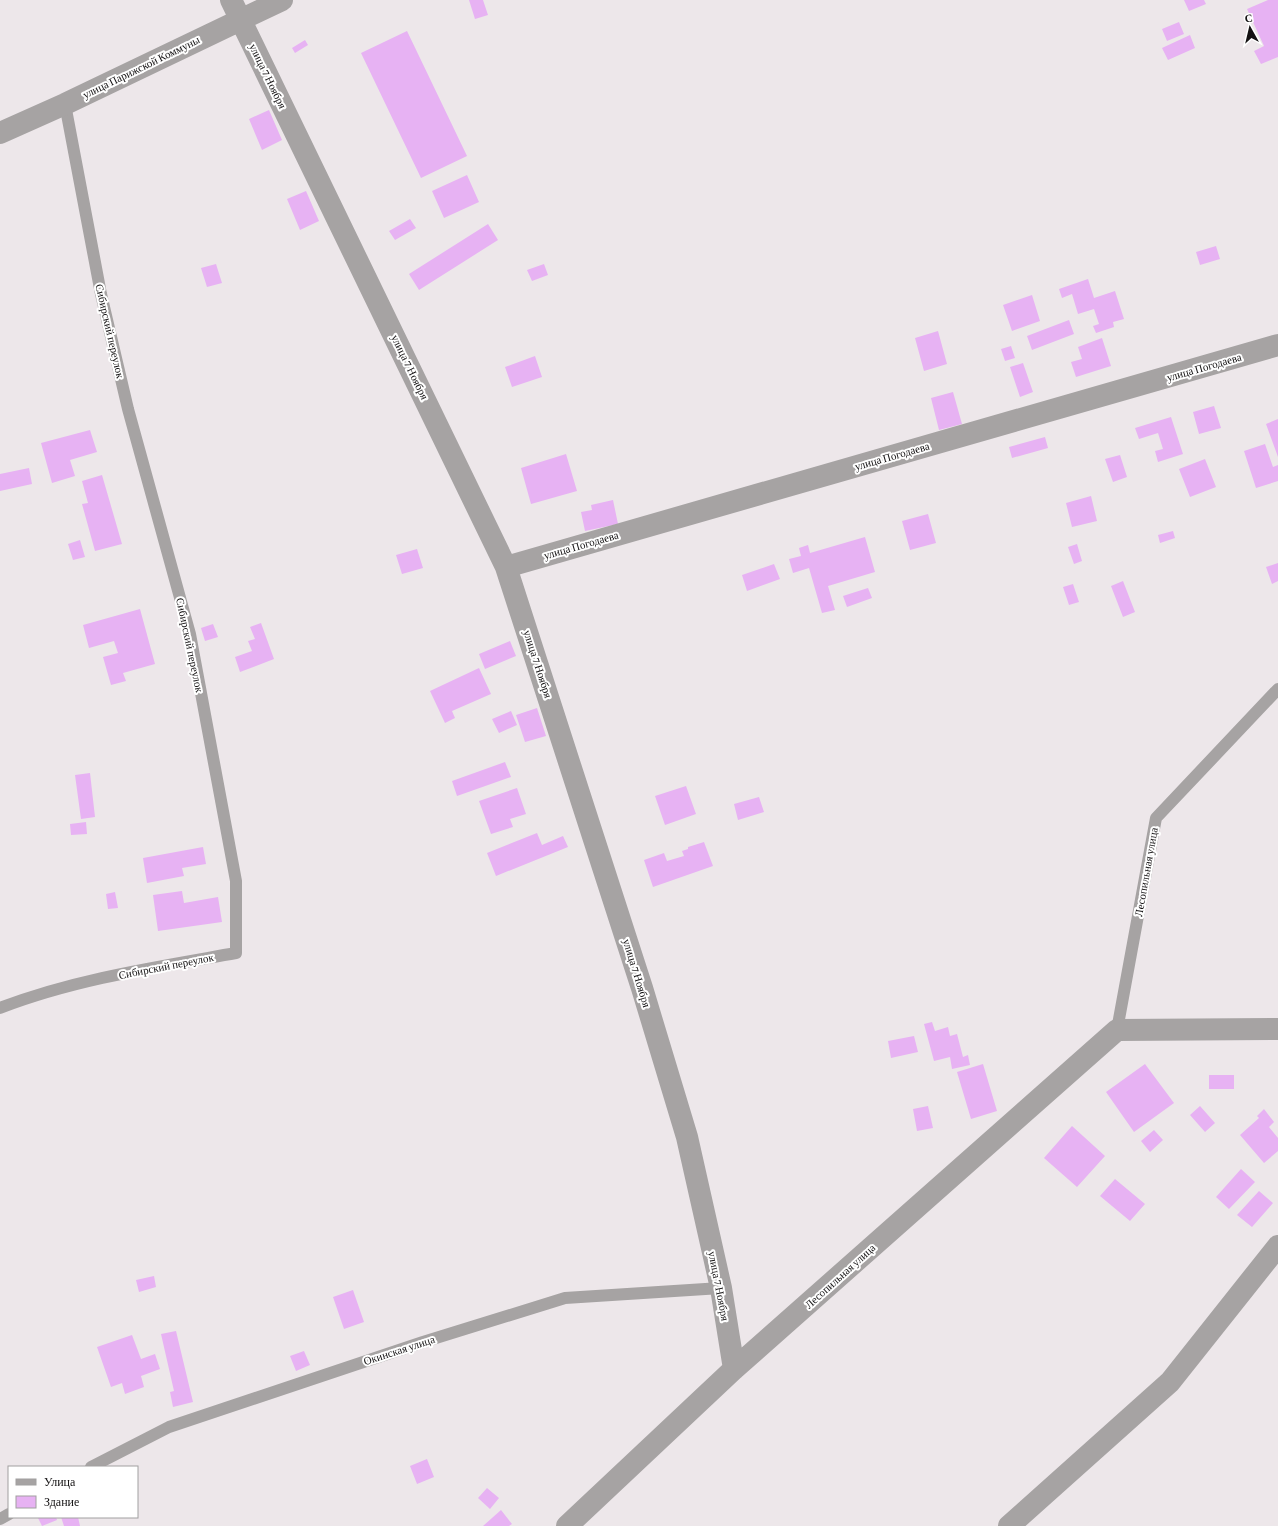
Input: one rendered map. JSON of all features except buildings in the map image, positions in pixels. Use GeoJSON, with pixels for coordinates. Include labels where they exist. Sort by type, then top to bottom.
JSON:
{"type":"FeatureCollection","features":[{"type":"Feature","properties":{"kind":"street","name":"улица 7 Ноября"},"geometry":{"type":"LineString","coordinates":[[231,0],[506,566],[642,988],[687,1137],[720,1288],[734,1369]]}},
{"type":"Feature","properties":{"kind":"street","name":"улица Парижской Коммуны"},"geometry":{"type":"LineString","coordinates":[[0,133],[65,104],[282,0]]}},
{"type":"Feature","properties":{"kind":"street","name":"улица Погодаева"},"geometry":{"type":"LineString","coordinates":[[506,566],[1278,345]]}},
{"type":"Feature","properties":{"kind":"street"},"geometry":{"type":"LineString","coordinates":[[1117,1030],[1278,1029]]}},
{"type":"Feature","properties":{"kind":"street","name":"Лесопильная улица"},"geometry":{"type":"LineString","coordinates":[[567,1526],[734,1369],[1117,1030]]}},
{"type":"Feature","properties":{"kind":"street"},"geometry":{"type":"LineString","coordinates":[[1009,1526],[1170,1382],[1278,1246]]}},
{"type":"Feature","properties":{"kind":"lane","name":"Сибирский переулок"},"geometry":{"type":"LineString","coordinates":[[0,1008],[32,996],[141,970],[236,953],[236,881],[190,634],[128,409],[101,294],[65,104]]}},
{"type":"Feature","properties":{"kind":"lane","name":"Лесопильная улица"},"geometry":{"type":"LineString","coordinates":[[1117,1030],[1156,818],[1278,689]]}},
{"type":"Feature","properties":{"kind":"lane","name":"Окинская улица"},"geometry":{"type":"LineString","coordinates":[[93,1466],[169,1427],[423,1342],[565,1298],[720,1288]]}}]}
